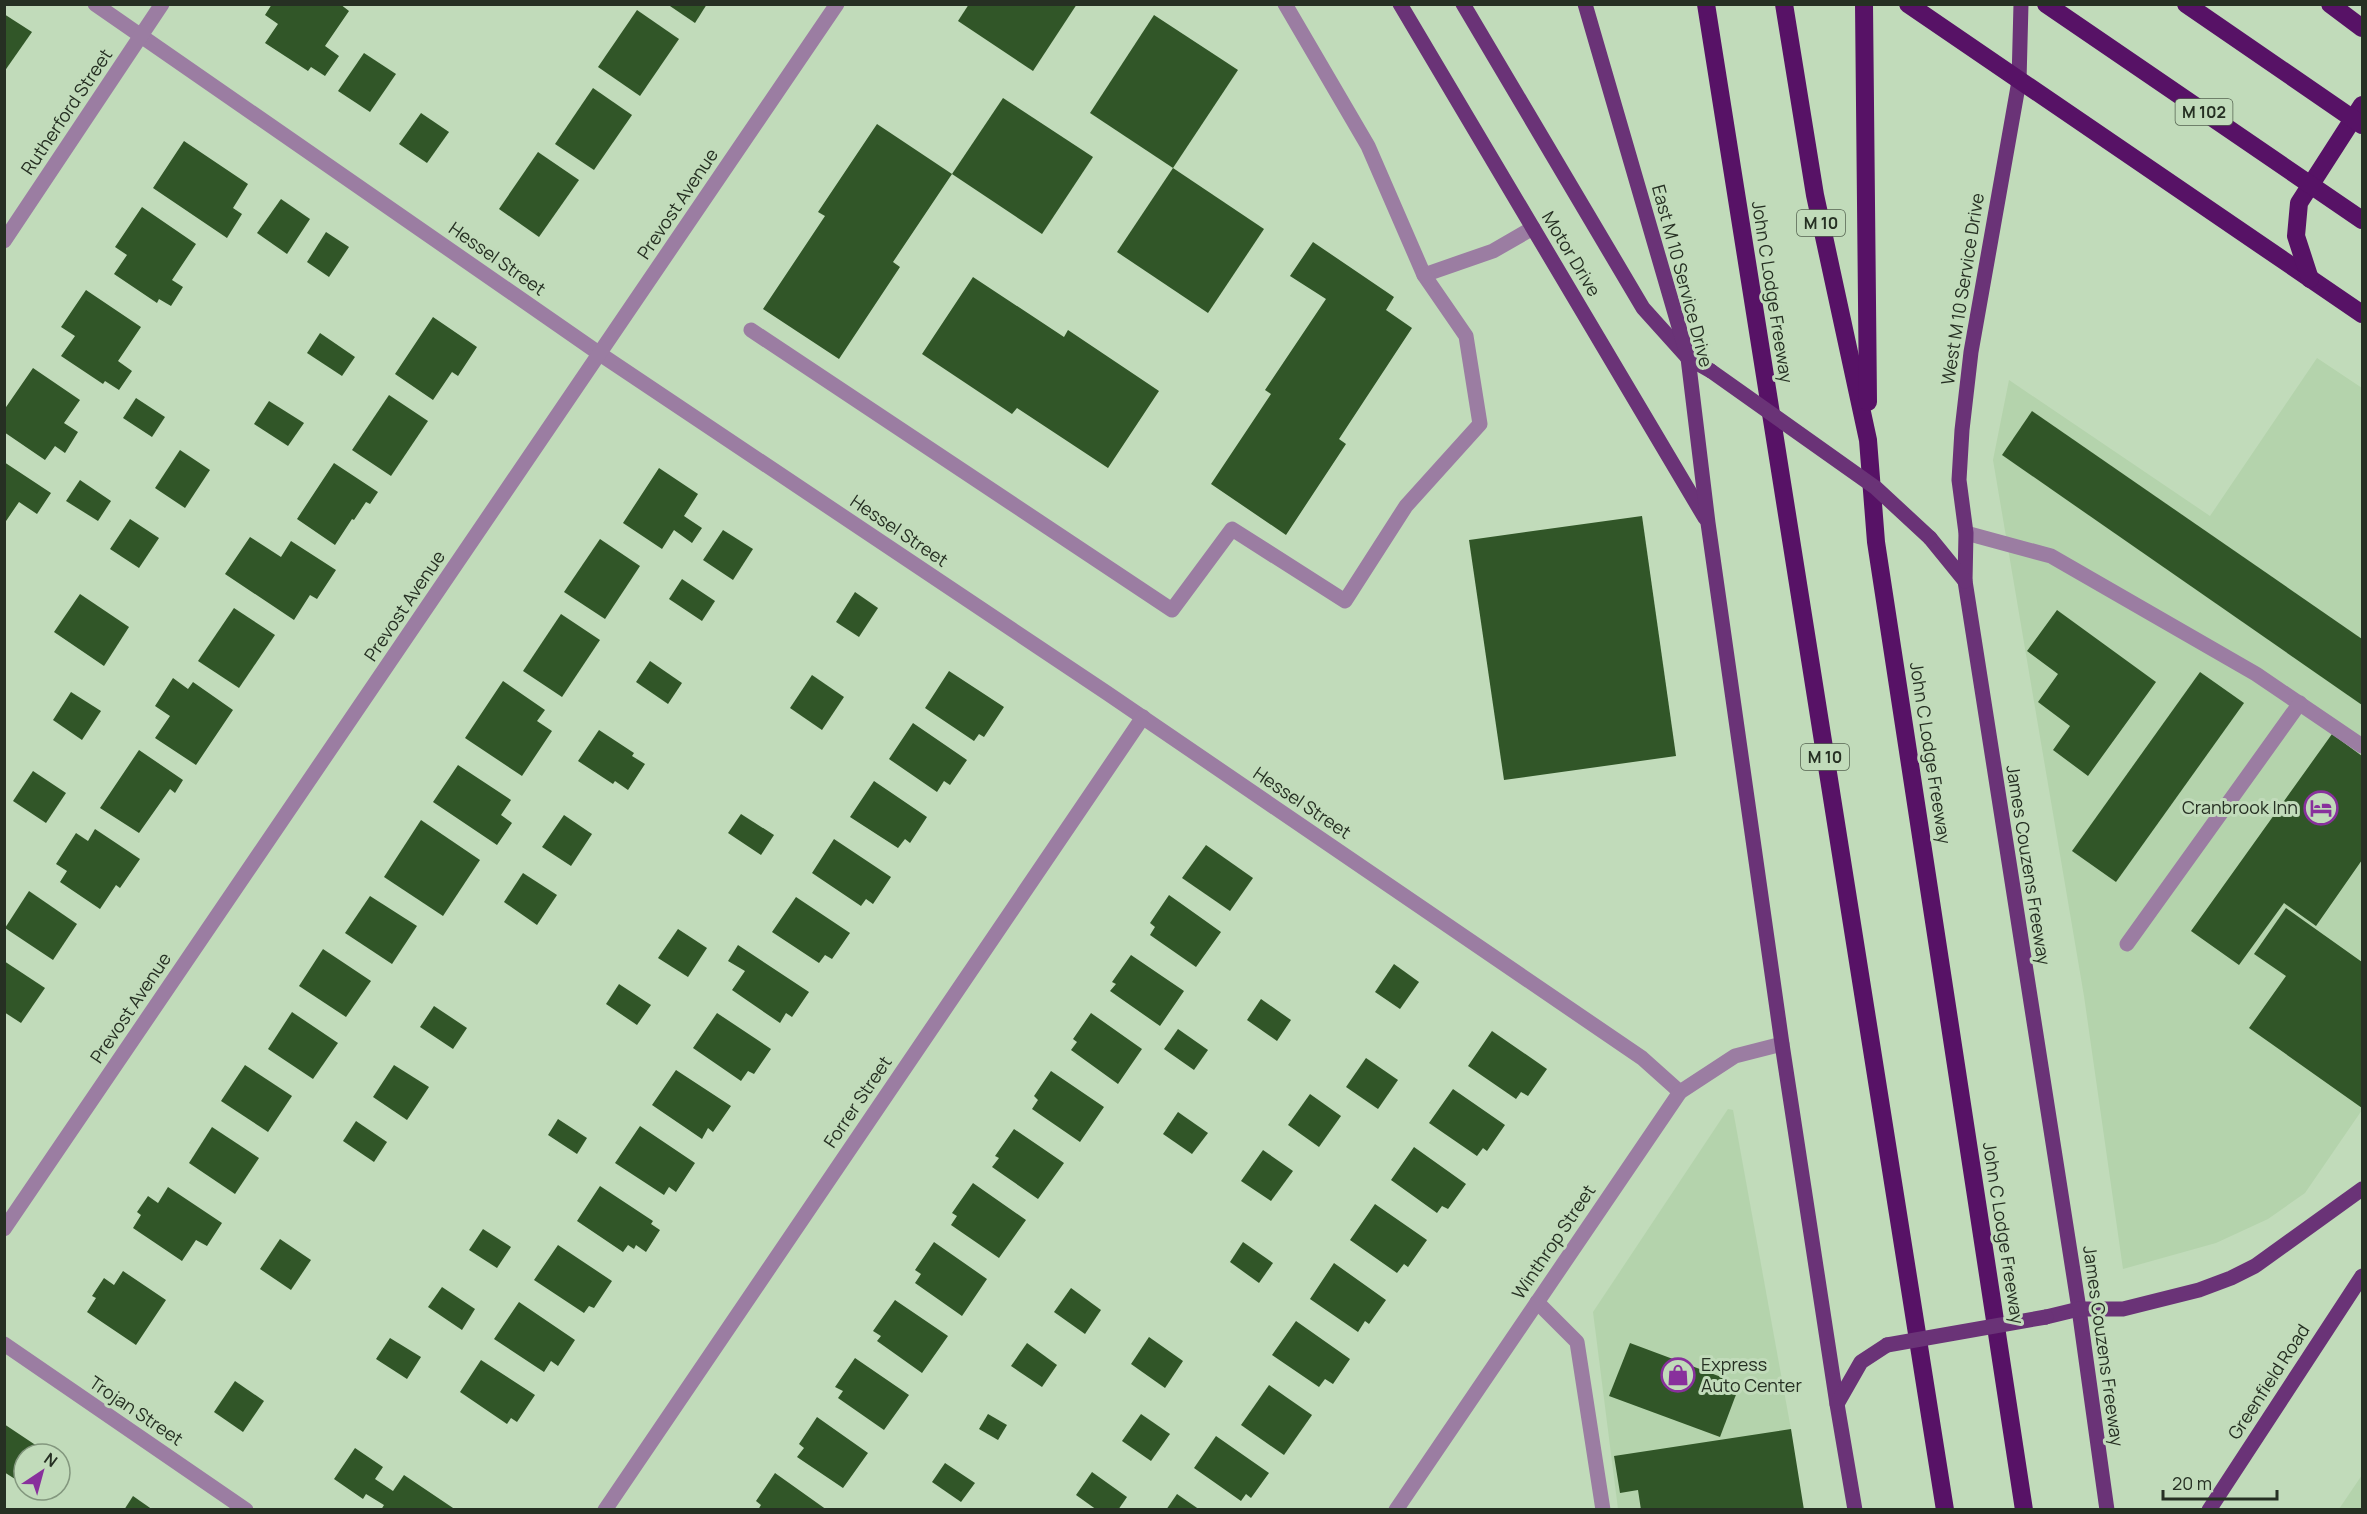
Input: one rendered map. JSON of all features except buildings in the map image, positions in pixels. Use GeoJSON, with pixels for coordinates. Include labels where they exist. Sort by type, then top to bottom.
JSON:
{"type":"FeatureCollection","features":[{"type":"Feature","properties":{"kind":"highway","name":"John C Lodge Freeway"},"geometry":{"type":"LineString","coordinates":[[1706,4],[1945,1509]]}},
{"type":"Feature","properties":{"kind":"highway","name":"John C Lodge Freeway"},"geometry":{"type":"LineString","coordinates":[[1784,4],[1815,195],[1868,440],[1876,542],[2024,1509]]}},
{"type":"Feature","properties":{"kind":"highway"},"geometry":{"type":"LineString","coordinates":[[1864,4],[1868,440]]}},
{"type":"Feature","properties":{"kind":"highway"},"geometry":{"type":"LineString","coordinates":[[1908,4],[2362,314]]}},
{"type":"Feature","properties":{"kind":"highway","name":"M 102"},"geometry":{"type":"LineString","coordinates":[[2046,4],[2362,220]]}},
{"type":"Feature","properties":{"kind":"highway"},"geometry":{"type":"LineString","coordinates":[[2186,4],[2362,124]]}},
{"type":"Feature","properties":{"kind":"highway"},"geometry":{"type":"LineString","coordinates":[[2330,4],[2362,28]]}},
{"type":"Feature","properties":{"kind":"highway"},"geometry":{"type":"LineString","coordinates":[[2310,279],[2296,236],[2299,203],[2362,105]]}},
{"type":"Feature","properties":{"kind":"main road","name":"Motor Drive"},"geometry":{"type":"LineString","coordinates":[[1400,4],[1708,523]]}},
{"type":"Feature","properties":{"kind":"main road","name":"Motor Drive"},"geometry":{"type":"LineString","coordinates":[[1463,4],[1643,308],[1688,358]]}},
{"type":"Feature","properties":{"kind":"main road","name":"East M 10 Service Drive"},"geometry":{"type":"LineString","coordinates":[[1585,4],[1688,358],[1708,523],[1782,1044]]}},
{"type":"Feature","properties":{"kind":"main road","name":"West M 10 Service Drive"},"geometry":{"type":"LineString","coordinates":[[1965,581],[1966,533],[1959,480],[1962,430],[1971,352],[2019,81],[2021,4]]}},
{"type":"Feature","properties":{"kind":"main road"},"geometry":{"type":"LineString","coordinates":[[1688,358],[1711,370],[1876,488],[1930,538],[1965,581]]}},
{"type":"Feature","properties":{"kind":"main road","name":"James Couzens Freeway"},"geometry":{"type":"LineString","coordinates":[[1965,581],[2079,1309],[2107,1509]]}},
{"type":"Feature","properties":{"kind":"main road"},"geometry":{"type":"LineString","coordinates":[[1782,1044],[1855,1509]]}},
{"type":"Feature","properties":{"kind":"main road"},"geometry":{"type":"LineString","coordinates":[[1837,1404],[1861,1362],[1887,1345],[2079,1309],[2123,1309],[2199,1290],[2255,1266],[2362,1189]]}},
{"type":"Feature","properties":{"kind":"main road","name":"Greenfield Road"},"geometry":{"type":"LineString","coordinates":[[2209,1509],[2362,1276]]}},
{"type":"Feature","properties":{"kind":"street","name":"Hessel Street"},"geometry":{"type":"LineString","coordinates":[[95,4],[600,354],[1143,717],[1642,1058],[1680,1092]]}},
{"type":"Feature","properties":{"kind":"street","name":"Rutherford Street"},"geometry":{"type":"LineString","coordinates":[[4,241],[162,4]]}},
{"type":"Feature","properties":{"kind":"street","name":"Prevost Avenue"},"geometry":{"type":"LineString","coordinates":[[4,1229],[837,4]]}},
{"type":"Feature","properties":{"kind":"street"},"geometry":{"type":"LineString","coordinates":[[751,330],[1172,610],[1232,529],[1345,601],[1407,506],[1480,424],[1466,336],[1424,275],[1368,146],[1285,4]]}},
{"type":"Feature","properties":{"kind":"street"},"geometry":{"type":"LineString","coordinates":[[1424,275],[1493,251],[1533,228]]}},
{"type":"Feature","properties":{"kind":"street"},"geometry":{"type":"LineString","coordinates":[[1966,533],[2051,556],[2256,674],[2362,746]]}},
{"type":"Feature","properties":{"kind":"street"},"geometry":{"type":"LineString","coordinates":[[2127,944],[2300,703]]}},
{"type":"Feature","properties":{"kind":"street","name":"Forrer Street"},"geometry":{"type":"LineString","coordinates":[[605,1509],[1143,717]]}},
{"type":"Feature","properties":{"kind":"street","name":"Winthrop Street"},"geometry":{"type":"LineString","coordinates":[[1396,1509],[1680,1092],[1735,1056],[1782,1044]]}},
{"type":"Feature","properties":{"kind":"street"},"geometry":{"type":"LineString","coordinates":[[1537,1302],[1577,1342],[1603,1509]]}},
{"type":"Feature","properties":{"kind":"street","name":"Trojan Street"},"geometry":{"type":"LineString","coordinates":[[4,1344],[246,1509]]}},
{"type":"Feature","properties":{"kind":"shaded area"},"geometry":{"type":"Polygon","coordinates":[[[2317,358],[2362,388],[2362,1110],[2305,1193],[2268,1219],[2216,1243],[2123,1269],[2084,996],[1993,460],[2009,380],[2210,516],[2317,358]]]}},
{"type":"Feature","properties":{"kind":"shaded area"},"geometry":{"type":"Polygon","coordinates":[[[1728,1109],[1733,1110],[1790,1424],[1801,1509],[1618,1509],[1593,1312],[1728,1109]]]}},
{"type":"Feature","properties":{"kind":"shaded area"},"geometry":{"type":"Polygon","coordinates":[[[2362,1475],[2362,1509],[2339,1509],[2362,1475]]]}},
{"type":"Feature","properties":{"kind":"place","name":"Cranbrook Inn"},"geometry":{"type":"Point","coordinates":[2321,808]}},
{"type":"Feature","properties":{"kind":"place","name":"Express Auto Center"},"geometry":{"type":"Point","coordinates":[1678,1375]}}]}
